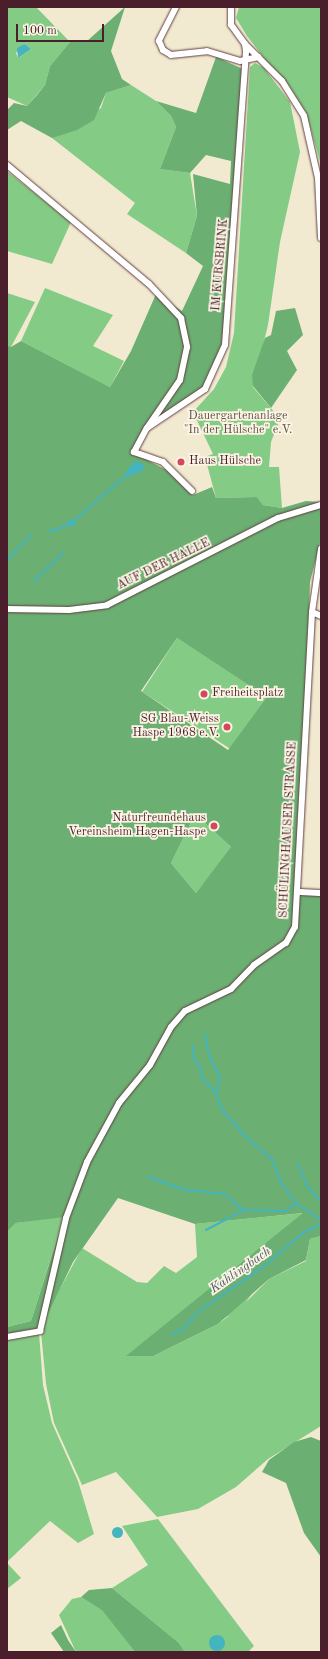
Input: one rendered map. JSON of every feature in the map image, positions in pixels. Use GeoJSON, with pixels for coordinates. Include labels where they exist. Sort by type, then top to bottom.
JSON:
{"type":"FeatureCollection","features":[{"type":"Feature","properties":{"kind":"street"},"geometry":{"type":"LineString","coordinates":[[176,7],[159,41],[163,50],[171,54],[207,51],[243,61],[259,57]]}},
{"type":"Feature","properties":{"kind":"street"},"geometry":{"type":"LineString","coordinates":[[231,7],[231,25],[245,44],[282,81],[304,116],[318,178],[321,238]]}},
{"type":"Feature","properties":{"kind":"street"},"geometry":{"type":"LineString","coordinates":[[243,61],[245,44]]}},
{"type":"Feature","properties":{"kind":"street","name":"IM KURSBRINK"},"geometry":{"type":"LineString","coordinates":[[145,429],[206,389],[225,345],[246,68],[243,61]]}},
{"type":"Feature","properties":{"kind":"street"},"geometry":{"type":"LineString","coordinates":[[7,165],[149,284],[181,318],[188,347],[180,380],[145,429],[134,452],[163,462],[192,491]]}},
{"type":"Feature","properties":{"kind":"street","name":"AUF DER HALLE"},"geometry":{"type":"LineString","coordinates":[[7,609],[69,610],[107,605],[278,518],[321,505]]}},
{"type":"Feature","properties":{"kind":"street","name":"SCHÜLINGHAUSER STRASSE"},"geometry":{"type":"LineString","coordinates":[[7,1337],[40,1331],[66,1218],[87,1162],[109,1118],[150,1065],[179,1016],[218,998],[254,965],[286,943],[295,927],[299,892],[312,612],[321,548]]}},
{"type":"Feature","properties":{"kind":"street"},"geometry":{"type":"LineString","coordinates":[[312,612],[321,616]]}},
{"type":"Feature","properties":{"kind":"street"},"geometry":{"type":"LineString","coordinates":[[299,892],[321,893]]}},
{"type":"Feature","properties":{"kind":"green space"},"geometry":{"type":"Polygon","coordinates":[[[36,7],[70,42],[50,66],[45,85],[27,106],[7,97],[7,8],[36,7]],[[25,44],[16,53],[18,58],[31,49],[25,44]]]}},
{"type":"Feature","properties":{"kind":"green space"},"geometry":{"type":"Polygon","coordinates":[[[125,7],[111,51],[122,79],[131,85],[106,93],[94,120],[77,130],[52,138],[21,121],[7,130],[7,110],[14,103],[27,106],[45,85],[50,66],[70,42],[86,42],[125,7]]]}},
{"type":"Feature","properties":{"kind":"green space"},"geometry":{"type":"Polygon","coordinates":[[[239,7],[321,7],[321,165],[306,112],[247,36],[236,18],[239,7]]]}},
{"type":"Feature","properties":{"kind":"green space"},"geometry":{"type":"Polygon","coordinates":[[[216,57],[243,69],[222,346],[204,388],[146,426],[134,446],[149,461],[176,475],[193,495],[212,487],[216,498],[257,497],[263,505],[282,508],[306,501],[321,502],[321,539],[310,582],[299,892],[321,893],[321,1236],[310,1239],[306,1260],[269,1279],[218,1324],[153,1356],[126,1356],[303,1213],[195,1224],[118,1198],[73,1262],[39,1332],[7,1337],[7,1327],[31,1321],[64,1217],[16,1223],[7,1232],[7,345],[11,347],[21,341],[110,387],[131,351],[156,294],[182,311],[203,266],[186,253],[197,216],[193,174],[230,184],[231,161],[206,155],[190,173],[160,169],[176,127],[171,116],[156,101],[196,113],[216,57]],[[177,638],[141,691],[228,750],[267,697],[177,638]],[[195,814],[171,863],[196,893],[231,847],[195,814]]]}},
{"type":"Feature","properties":{"kind":"green space","name":"Dauergartenanlage \"In der Hülsche\" e.V."},"geometry":{"type":"Polygon","coordinates":[[[255,63],[264,68],[290,102],[300,152],[280,242],[268,325],[253,387],[280,419],[271,442],[269,467],[279,467],[282,508],[263,505],[257,497],[216,498],[205,457],[213,454],[193,412],[214,389],[226,367],[234,333],[250,67],[255,63]]]}},
{"type":"Feature","properties":{"kind":"green space"},"geometry":{"type":"Polygon","coordinates":[[[131,85],[156,101],[171,116],[176,127],[160,169],[190,173],[197,216],[186,253],[127,214],[135,203],[52,138],[101,108],[106,93],[131,85]]]}},
{"type":"Feature","properties":{"kind":"green space"},"geometry":{"type":"Polygon","coordinates":[[[8,172],[71,222],[52,264],[7,251],[8,172]]]}},
{"type":"Feature","properties":{"kind":"green space"},"geometry":{"type":"Polygon","coordinates":[[[45,288],[113,315],[93,346],[124,361],[110,387],[21,341],[45,288]]]}},
{"type":"Feature","properties":{"kind":"green space"},"geometry":{"type":"Polygon","coordinates":[[[7,293],[35,302],[11,347],[7,345],[7,293]]]}},
{"type":"Feature","properties":{"kind":"green space"},"geometry":{"type":"Polygon","coordinates":[[[295,308],[303,335],[287,351],[297,370],[271,408],[253,386],[252,375],[265,338],[271,335],[276,311],[295,308]]]}},
{"type":"Feature","properties":{"kind":"green space","name":"Freiheitsplatz"},"geometry":{"type":"Polygon","coordinates":[[[177,638],[268,697],[233,750],[142,692],[177,638]]]}},
{"type":"Feature","properties":{"kind":"green space"},"geometry":{"type":"Polygon","coordinates":[[[195,814],[232,848],[196,893],[171,863],[195,814]]]}},
{"type":"Feature","properties":{"kind":"green space"},"geometry":{"type":"Polygon","coordinates":[[[304,1213],[308,1238],[263,1278],[246,1302],[269,1279],[306,1261],[310,1239],[321,1236],[321,1426],[268,1459],[236,1487],[198,1509],[157,1517],[116,1472],[82,1485],[54,1423],[46,1384],[41,1332],[43,1320],[82,1248],[137,1282],[147,1283],[164,1266],[176,1273],[197,1257],[195,1224],[304,1213]],[[230,1315],[153,1356],[218,1324],[230,1315]]]}},
{"type":"Feature","properties":{"kind":"green space"},"geometry":{"type":"Polygon","coordinates":[[[64,1216],[31,1321],[7,1327],[7,1232],[16,1223],[64,1216]]]}},
{"type":"Feature","properties":{"kind":"green space"},"geometry":{"type":"Polygon","coordinates":[[[39,1333],[43,1385],[52,1423],[78,1481],[94,1534],[78,1543],[50,1521],[7,1562],[7,1338],[39,1333]]]}},
{"type":"Feature","properties":{"kind":"green space"},"geometry":{"type":"Polygon","coordinates":[[[311,1437],[321,1441],[321,1557],[304,1533],[286,1483],[262,1472],[269,1460],[294,1442],[311,1437]]]}},
{"type":"Feature","properties":{"kind":"green space"},"geometry":{"type":"Polygon","coordinates":[[[158,1519],[254,1646],[248,1652],[185,1652],[179,1643],[112,1588],[148,1565],[122,1526],[158,1519]]]}},
{"type":"Feature","properties":{"kind":"green space"},"geometry":{"type":"Polygon","coordinates":[[[7,1563],[21,1578],[7,1589],[7,1563]]]}},
{"type":"Feature","properties":{"kind":"green space"},"geometry":{"type":"Polygon","coordinates":[[[112,1588],[179,1643],[185,1652],[135,1652],[102,1610],[81,1597],[89,1590],[112,1588]]]}},
{"type":"Feature","properties":{"kind":"green space"},"geometry":{"type":"Polygon","coordinates":[[[81,1597],[102,1609],[135,1652],[76,1652],[59,1615],[72,1599],[81,1597]]]}},
{"type":"Feature","properties":{"kind":"green space"},"geometry":{"type":"Polygon","coordinates":[[[61,1625],[76,1652],[64,1652],[51,1633],[61,1625]]]}},
{"type":"Feature","properties":{"kind":"water"},"geometry":{"type":"Polygon","coordinates":[[[25,44],[31,49],[18,58],[17,48],[25,44]]]}},
{"type":"Feature","properties":{"kind":"water"},"geometry":{"type":"Polygon","coordinates":[[[134,461],[145,465],[142,471],[122,479],[134,461]]]}},
{"type":"Feature","properties":{"kind":"water"},"geometry":{"type":"Polygon","coordinates":[[[76,519],[76,525],[63,527],[70,520],[76,519]]]}},
{"type":"Feature","properties":{"kind":"water"},"geometry":{"type":"Polygon","coordinates":[[[117,1526],[121,1528],[123,1532],[121,1536],[117,1538],[113,1536],[111,1532],[113,1528],[117,1526]]]}},
{"type":"Feature","properties":{"kind":"water"},"geometry":{"type":"Polygon","coordinates":[[[214,1635],[220,1635],[225,1640],[223,1649],[220,1651],[214,1651],[209,1646],[209,1640],[214,1635]]]}},
{"type":"Feature","properties":{"kind":"waterway"},"geometry":{"type":"LineString","coordinates":[[76,519],[122,479]]}},
{"type":"Feature","properties":{"kind":"waterway"},"geometry":{"type":"LineString","coordinates":[[48,532],[63,527]]}},
{"type":"Feature","properties":{"kind":"waterway"},"geometry":{"type":"LineString","coordinates":[[7,560],[31,535]]}},
{"type":"Feature","properties":{"kind":"waterway"},"geometry":{"type":"LineString","coordinates":[[34,581],[63,553]]}},
{"type":"Feature","properties":{"kind":"waterway"},"geometry":{"type":"LineString","coordinates":[[205,1034],[209,1056],[220,1077],[216,1093]]}},
{"type":"Feature","properties":{"kind":"waterway"},"geometry":{"type":"LineString","coordinates":[[193,1046],[194,1060],[199,1064],[202,1078],[216,1093],[222,1110],[246,1137],[272,1159],[281,1183],[296,1203]]}},
{"type":"Feature","properties":{"kind":"waterway"},"geometry":{"type":"LineString","coordinates":[[298,1163],[308,1188],[321,1201]]}},
{"type":"Feature","properties":{"kind":"waterway"},"geometry":{"type":"LineString","coordinates":[[148,1177],[186,1190],[225,1194],[243,1210],[286,1211],[296,1203],[321,1220]]}},
{"type":"Feature","properties":{"kind":"waterway"},"geometry":{"type":"LineString","coordinates":[[206,1230],[242,1211]]}},
{"type":"Feature","properties":{"kind":"waterway","name":"Kahlingbach"},"geometry":{"type":"LineString","coordinates":[[172,1334],[182,1330],[198,1312],[263,1267],[303,1233],[321,1224]]}},
{"type":"Feature","properties":{"kind":"place","name":"Haus Hülsche"},"geometry":{"type":"Point","coordinates":[181,462]}},
{"type":"Feature","properties":{"kind":"place","name":"Freiheitsplatz"},"geometry":{"type":"Point","coordinates":[204,694]}},
{"type":"Feature","properties":{"kind":"place","name":"SG Blau-Weiss Haspe 1968 e.V."},"geometry":{"type":"Point","coordinates":[227,727]}},
{"type":"Feature","properties":{"kind":"place","name":"Naturfreundehaus Vereinsheim Hagen-Haspe"},"geometry":{"type":"Point","coordinates":[214,826]}}]}
